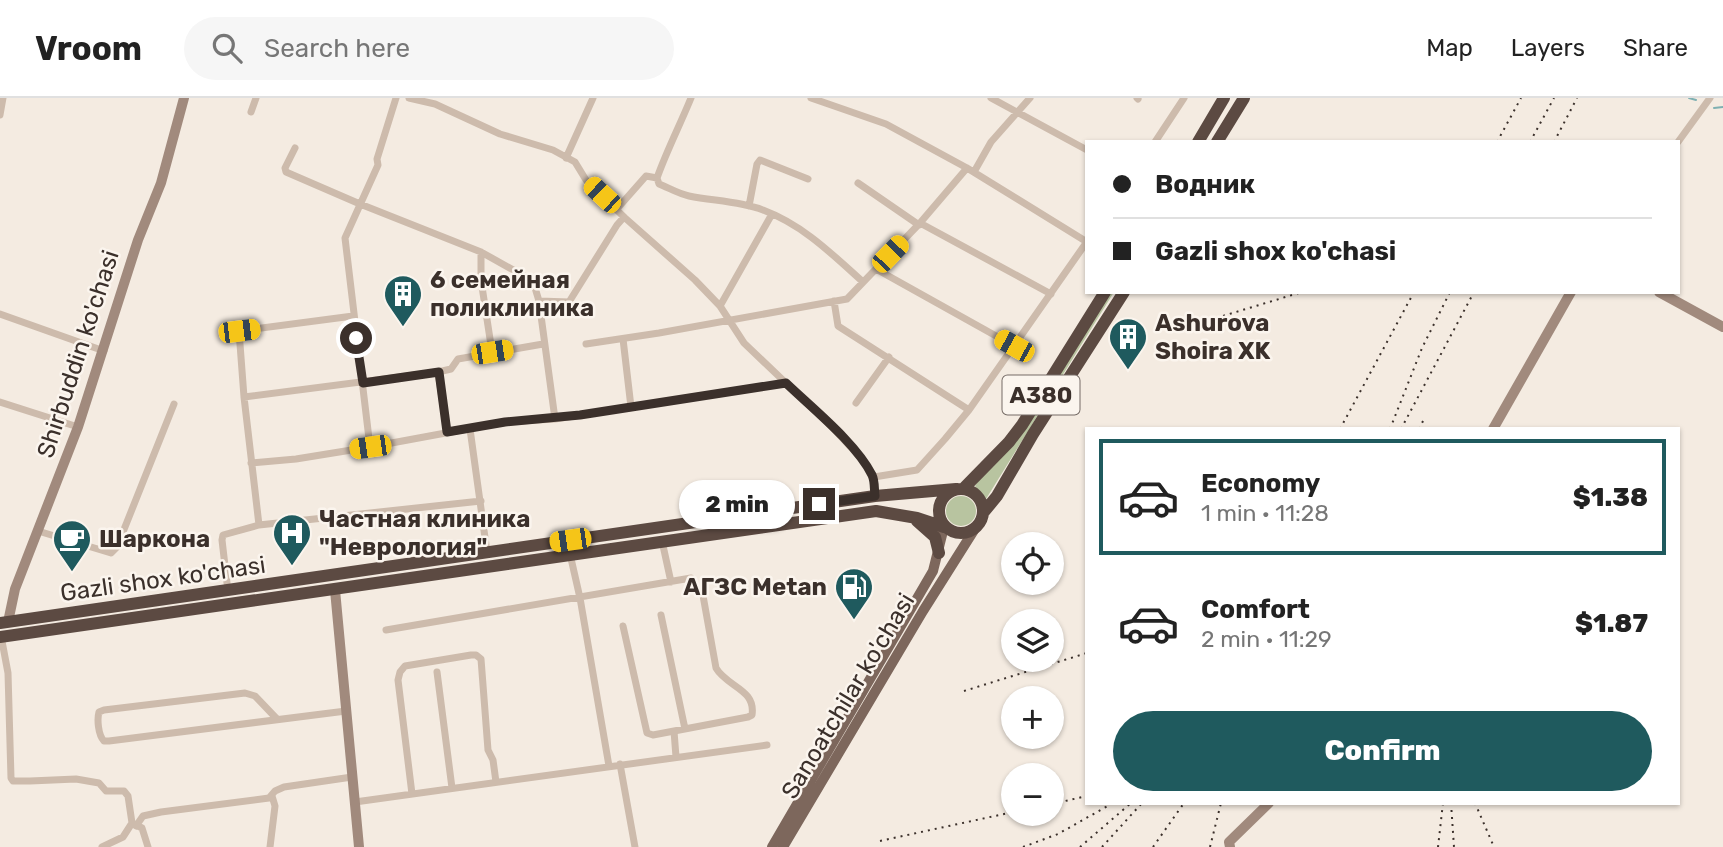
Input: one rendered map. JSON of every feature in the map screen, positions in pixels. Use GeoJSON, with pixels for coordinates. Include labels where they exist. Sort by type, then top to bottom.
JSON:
{"type":"FeatureCollection","features":[{"type":"Feature","properties":{"kind":"highway"},"geometry":{"type":"LineString","coordinates":[[1218,140],[1244,98]]}},
{"type":"Feature","properties":{"kind":"highway"},"geometry":{"type":"LineString","coordinates":[[1199,140],[1224,99]]}},
{"type":"Feature","properties":{"kind":"highway","name":"A380"},"geometry":{"type":"LineString","coordinates":[[960,489],[1009,442],[1104,294]]}},
{"type":"Feature","properties":{"kind":"highway","name":"A380"},"geometry":{"type":"LineString","coordinates":[[983,513],[997,496],[1123,294]]}},
{"type":"Feature","properties":{"kind":"highway"},"geometry":{"type":"LineString","coordinates":[[1040,377],[1041,394]]}},
{"type":"Feature","properties":{"kind":"highway"},"geometry":{"type":"LineString","coordinates":[[960,489],[979,497],[983,513],[976,527],[961,533],[947,531],[940,517],[940,505],[943,498],[960,489]]}},
{"type":"Feature","properties":{"kind":"highway","name":"Gazli shox ko'chasi"},"geometry":{"type":"LineString","coordinates":[[4,622],[875,496],[960,489]]}},
{"type":"Feature","properties":{"kind":"highway","name":"Gazli shox ko'chasi"},"geometry":{"type":"LineString","coordinates":[[1,637],[876,511],[908,516],[944,527]]}},
{"type":"Feature","properties":{"kind":"highway"},"geometry":{"type":"LineString","coordinates":[[908,516],[935,537],[939,553]]}},
{"type":"Feature","properties":{"kind":"main road"},"geometry":{"type":"LineString","coordinates":[[819,774],[933,571],[944,527]]}},
{"type":"Feature","properties":{"kind":"main road","name":"Sanoatchilar ko'chasi"},"geometry":{"type":"LineString","coordinates":[[772,847],[976,527]]}},
{"type":"Feature","properties":{"kind":"main road","name":"Sanoatchilar ko'chasi"},"geometry":{"type":"LineString","coordinates":[[783,847],[819,774]]}},
{"type":"Feature","properties":{"kind":"street"},"geometry":{"type":"LineString","coordinates":[[0,115],[3,98]]}},
{"type":"Feature","properties":{"kind":"street","name":"Shirbuddin ko'chasi"},"geometry":{"type":"LineString","coordinates":[[4,622],[78,427],[138,240],[161,183],[184,98]]}},
{"type":"Feature","properties":{"kind":"street"},"geometry":{"type":"LineString","coordinates":[[251,112],[256,98]]}},
{"type":"Feature","properties":{"kind":"street"},"geometry":{"type":"LineString","coordinates":[[370,447],[345,238],[378,165],[377,159],[396,98]]}},
{"type":"Feature","properties":{"kind":"street"},"geometry":{"type":"LineString","coordinates":[[409,98],[435,104],[500,134],[553,150],[575,163],[586,180],[695,280],[720,306],[744,343],[862,459],[874,477],[875,496]]}},
{"type":"Feature","properties":{"kind":"street"},"geometry":{"type":"LineString","coordinates":[[566,158],[593,98]]}},
{"type":"Feature","properties":{"kind":"street"},"geometry":{"type":"LineString","coordinates":[[691,98],[675,137],[668,146],[657,178],[659,184],[688,195],[749,206],[772,214],[800,228],[863,282]]}},
{"type":"Feature","properties":{"kind":"street"},"geometry":{"type":"LineString","coordinates":[[811,98],[886,124],[970,170],[1085,241]]}},
{"type":"Feature","properties":{"kind":"street"},"geometry":{"type":"LineString","coordinates":[[991,98],[1085,149]]}},
{"type":"Feature","properties":{"kind":"street"},"geometry":{"type":"LineString","coordinates":[[586,344],[848,299],[970,170],[1031,98]]}},
{"type":"Feature","properties":{"kind":"street"},"geometry":{"type":"LineString","coordinates":[[1156,140],[1184,98]]}},
{"type":"Feature","properties":{"kind":"street"},"geometry":{"type":"LineString","coordinates":[[1679,140],[1710,98]]}},
{"type":"Feature","properties":{"kind":"street"},"geometry":{"type":"LineString","coordinates":[[295,148],[285,168],[286,172],[481,252],[533,281],[539,301],[555,419]]}},
{"type":"Feature","properties":{"kind":"street"},"geometry":{"type":"LineString","coordinates":[[749,206],[760,160],[808,179]]}},
{"type":"Feature","properties":{"kind":"street"},"geometry":{"type":"LineString","coordinates":[[617,210],[646,176],[657,178]]}},
{"type":"Feature","properties":{"kind":"street"},"geometry":{"type":"LineString","coordinates":[[858,183],[919,224],[1051,294]]}},
{"type":"Feature","properties":{"kind":"street"},"geometry":{"type":"LineString","coordinates":[[720,306],[772,214]]}},
{"type":"Feature","properties":{"kind":"street"},"geometry":{"type":"LineString","coordinates":[[539,301],[569,302],[624,217]]}},
{"type":"Feature","properties":{"kind":"street"},"geometry":{"type":"LineString","coordinates":[[874,477],[917,470],[969,410],[1085,243]]}},
{"type":"Feature","properties":{"kind":"street"},"geometry":{"type":"LineString","coordinates":[[481,252],[481,280],[492,352]]}},
{"type":"Feature","properties":{"kind":"street"},"geometry":{"type":"LineString","coordinates":[[876,269],[1014,346]]}},
{"type":"Feature","properties":{"kind":"street"},"geometry":{"type":"LineString","coordinates":[[1494,427],[1570,294]]}},
{"type":"Feature","properties":{"kind":"street"},"geometry":{"type":"LineString","coordinates":[[1663,294],[1723,327]]}},
{"type":"Feature","properties":{"kind":"street"},"geometry":{"type":"LineString","coordinates":[[834,301],[838,326],[969,410]]}},
{"type":"Feature","properties":{"kind":"street"},"geometry":{"type":"LineString","coordinates":[[0,314],[104,351]]}},
{"type":"Feature","properties":{"kind":"street"},"geometry":{"type":"LineString","coordinates":[[259,525],[239,331],[353,316]]}},
{"type":"Feature","properties":{"kind":"street"},"geometry":{"type":"LineString","coordinates":[[623,339],[631,407]]}},
{"type":"Feature","properties":{"kind":"street"},"geometry":{"type":"LineString","coordinates":[[244,397],[439,372],[451,369],[458,359],[543,344]]}},
{"type":"Feature","properties":{"kind":"street"},"geometry":{"type":"LineString","coordinates":[[856,403],[889,357]]}},
{"type":"Feature","properties":{"kind":"street"},"geometry":{"type":"LineString","coordinates":[[439,372],[447,432]]}},
{"type":"Feature","properties":{"kind":"street"},"geometry":{"type":"LineString","coordinates":[[251,463],[370,447],[505,422],[555,419],[786,383]]}},
{"type":"Feature","properties":{"kind":"street"},"geometry":{"type":"LineString","coordinates":[[0,402],[78,427]]}},
{"type":"Feature","properties":{"kind":"street"},"geometry":{"type":"LineString","coordinates":[[38,531],[111,553],[117,547],[174,404]]}},
{"type":"Feature","properties":{"kind":"street"},"geometry":{"type":"LineString","coordinates":[[470,429],[487,552]]}},
{"type":"Feature","properties":{"kind":"street"},"geometry":{"type":"LineString","coordinates":[[227,583],[223,535],[259,525],[481,501]]}},
{"type":"Feature","properties":{"kind":"street"},"geometry":{"type":"LineString","coordinates":[[662,541],[671,582]]}},
{"type":"Feature","properties":{"kind":"street"},"geometry":{"type":"LineString","coordinates":[[570,554],[609,766]]}},
{"type":"Feature","properties":{"kind":"street"},"geometry":{"type":"LineString","coordinates":[[386,630],[691,578]]}},
{"type":"Feature","properties":{"kind":"street"},"geometry":{"type":"LineString","coordinates":[[335,590],[359,847]]}},
{"type":"Feature","properties":{"kind":"street"},"geometry":{"type":"LineString","coordinates":[[623,626],[647,733],[653,735],[752,715],[750,696],[719,674],[716,668],[702,590]]}},
{"type":"Feature","properties":{"kind":"street"},"geometry":{"type":"LineString","coordinates":[[661,615],[685,729]]}},
{"type":"Feature","properties":{"kind":"street"},"geometry":{"type":"LineString","coordinates":[[1,637],[8,673],[13,781],[76,779],[99,783],[106,791],[124,791],[128,796],[134,824]]}},
{"type":"Feature","properties":{"kind":"street"},"geometry":{"type":"LineString","coordinates":[[412,794],[398,680],[400,672],[405,666],[471,655],[481,659],[488,750],[493,760],[496,782]]}},
{"type":"Feature","properties":{"kind":"street"},"geometry":{"type":"LineString","coordinates":[[438,672],[452,788]]}},
{"type":"Feature","properties":{"kind":"street"},"geometry":{"type":"LineString","coordinates":[[277,719],[255,696],[246,693],[104,710],[99,712],[98,716],[101,738],[104,741],[277,719],[346,710]]}},
{"type":"Feature","properties":{"kind":"street"},"geometry":{"type":"LineString","coordinates":[[674,731],[676,757]]}},
{"type":"Feature","properties":{"kind":"street"},"geometry":{"type":"LineString","coordinates":[[355,802],[767,745]]}},
{"type":"Feature","properties":{"kind":"street"},"geometry":{"type":"LineString","coordinates":[[620,764],[635,847]]}},
{"type":"Feature","properties":{"kind":"street"},"geometry":{"type":"LineString","coordinates":[[270,847],[275,806],[272,796],[275,790],[352,777]]}},
{"type":"Feature","properties":{"kind":"street"},"geometry":{"type":"LineString","coordinates":[[102,847],[123,837],[143,816],[272,796]]}},
{"type":"Feature","properties":{"kind":"street"},"geometry":{"type":"LineString","coordinates":[[1230,847],[1229,842],[1267,805]]}},
{"type":"Feature","properties":{"kind":"street"},"geometry":{"type":"LineString","coordinates":[[134,824],[142,828],[148,847]]}},
{"type":"Feature","properties":{"kind":"green space"},"geometry":{"type":"Polygon","coordinates":[[[1108,294],[1113,294],[986,499],[975,486],[1108,294]]]}},
{"type":"Feature","properties":{"kind":"green space"},"geometry":{"type":"Polygon","coordinates":[[[961,496],[972,500],[976,511],[972,522],[961,526],[950,522],[946,511],[950,500],[961,496]]]}},
{"type":"Feature","properties":{"kind":"waterway"},"geometry":{"type":"LineString","coordinates":[[1689,98],[1696,100]]}},
{"type":"Feature","properties":{"kind":"waterway"},"geometry":{"type":"LineString","coordinates":[[1714,108],[1723,107]]}},
{"type":"Feature","properties":{"kind":"railway"},"geometry":{"type":"LineString","coordinates":[[1498,140],[1521,98]]}},
{"type":"Feature","properties":{"kind":"railway"},"geometry":{"type":"LineString","coordinates":[[1531,140],[1554,98]]}},
{"type":"Feature","properties":{"kind":"railway"},"geometry":{"type":"LineString","coordinates":[[1555,140],[1577,98]]}},
{"type":"Feature","properties":{"kind":"railway"},"geometry":{"type":"LineString","coordinates":[[1203,322],[1295,294]]}},
{"type":"Feature","properties":{"kind":"railway"},"geometry":{"type":"LineString","coordinates":[[1341,427],[1413,294]]}},
{"type":"Feature","properties":{"kind":"railway"},"geometry":{"type":"LineString","coordinates":[[1391,427],[1422,348],[1449,294]]}},
{"type":"Feature","properties":{"kind":"railway"},"geometry":{"type":"LineString","coordinates":[[1402,427],[1473,294]]}},
{"type":"Feature","properties":{"kind":"railway"},"geometry":{"type":"LineString","coordinates":[[1420,427],[1424,419]]}},
{"type":"Feature","properties":{"kind":"railway"},"geometry":{"type":"LineString","coordinates":[[964,691],[1085,654]]}},
{"type":"Feature","properties":{"kind":"railway"},"geometry":{"type":"LineString","coordinates":[[1064,801],[1085,796]]}},
{"type":"Feature","properties":{"kind":"railway"},"geometry":{"type":"LineString","coordinates":[[1023,847],[1058,834],[1109,805]]}},
{"type":"Feature","properties":{"kind":"railway"},"geometry":{"type":"LineString","coordinates":[[1080,847],[1129,805]]}},
{"type":"Feature","properties":{"kind":"railway"},"geometry":{"type":"LineString","coordinates":[[1102,847],[1140,805]]}},
{"type":"Feature","properties":{"kind":"railway"},"geometry":{"type":"LineString","coordinates":[[1153,847],[1183,805]]}},
{"type":"Feature","properties":{"kind":"railway"},"geometry":{"type":"LineString","coordinates":[[1210,847],[1220,805]]}},
{"type":"Feature","properties":{"kind":"railway"},"geometry":{"type":"LineString","coordinates":[[1438,847],[1443,805]]}},
{"type":"Feature","properties":{"kind":"railway"},"geometry":{"type":"LineString","coordinates":[[1451,805],[1454,847]]}},
{"type":"Feature","properties":{"kind":"railway"},"geometry":{"type":"LineString","coordinates":[[1476,805],[1494,847]]}},
{"type":"Feature","properties":{"kind":"railway"},"geometry":{"type":"LineString","coordinates":[[880,841],[1001,815]]}},
{"type":"Feature","properties":{"kind":"place","name":"6 семейная поликлиника"},"geometry":{"type":"Point","coordinates":[403,328]}},
{"type":"Feature","properties":{"kind":"place","name":"Ashurova Shoira XK"},"geometry":{"type":"Point","coordinates":[1128,371]}},
{"type":"Feature","properties":{"kind":"place","name":"Частная клиника \"Неврология\""},"geometry":{"type":"Point","coordinates":[292,567]}},
{"type":"Feature","properties":{"kind":"place","name":"Шаркона"},"geometry":{"type":"Point","coordinates":[72,573]}},
{"type":"Feature","properties":{"kind":"place","name":"АГЗС Metan"},"geometry":{"type":"Point","coordinates":[854,621]}},
{"type":"Feature","properties":{"kind":"route"},"geometry":{"type":"LineString","coordinates":[[356,338],[363,383],[439,372],[447,432],[505,422],[555,419],[786,383],[833,428],[862,459],[874,477],[875,496],[819,504]]}}]}
